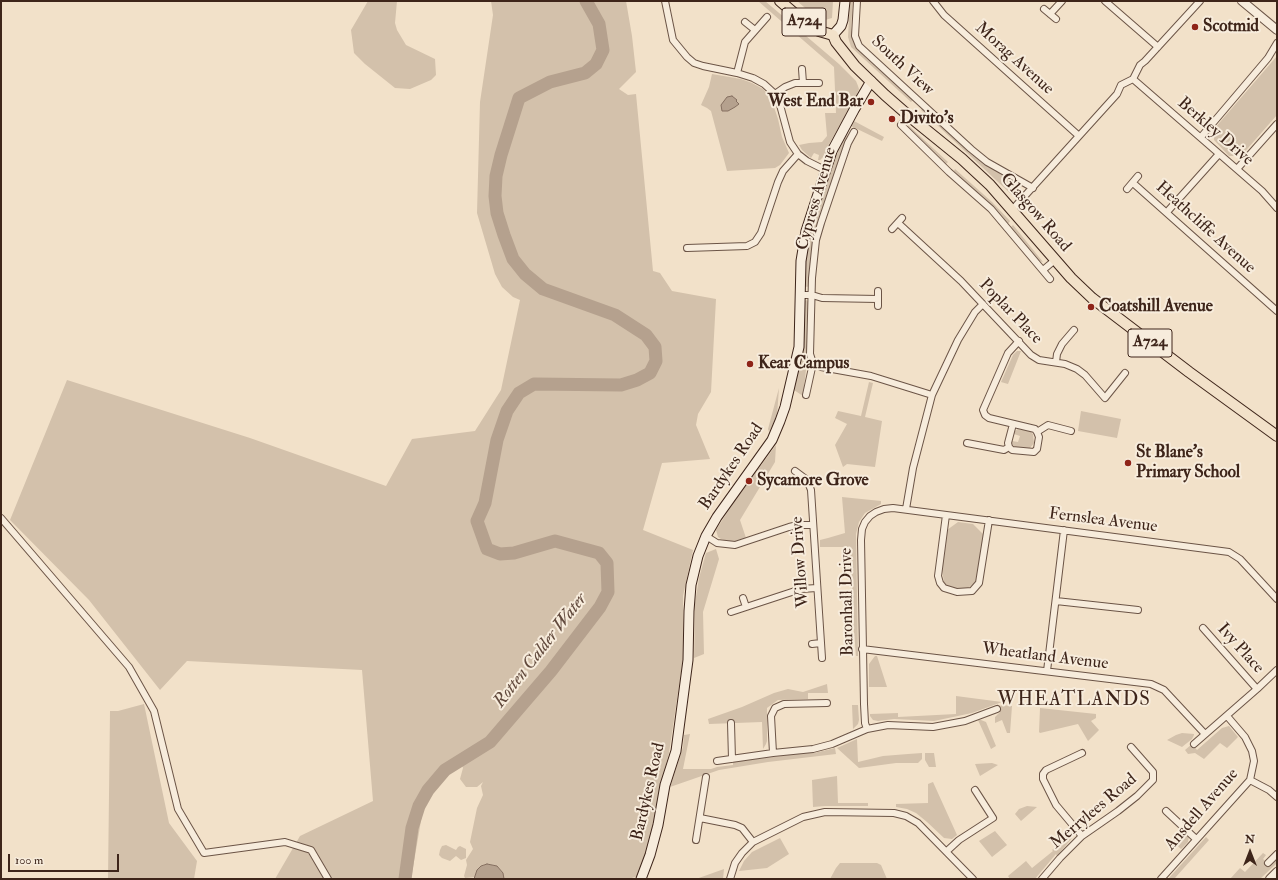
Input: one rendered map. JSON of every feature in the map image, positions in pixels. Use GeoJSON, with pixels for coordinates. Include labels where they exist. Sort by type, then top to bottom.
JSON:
{"type":"FeatureCollection","features":[{"type":"Feature","properties":{"kind":"main road","name":"A724"},"geometry":{"type":"LineString","coordinates":[[780,1],[809,26],[833,35]]}},
{"type":"Feature","properties":{"kind":"main road"},"geometry":{"type":"LineString","coordinates":[[833,35],[841,26],[845,1]]}},
{"type":"Feature","properties":{"kind":"main road","name":"Glasgow Road"},"geometry":{"type":"LineString","coordinates":[[833,35],[836,42],[845,54],[871,81],[909,116],[962,159],[990,185],[1055,260],[1092,298],[1188,372],[1277,436]]}},
{"type":"Feature","properties":{"kind":"main road","name":"Bardykes Road"},"geometry":{"type":"LineString","coordinates":[[642,879],[658,825],[665,785],[676,751],[688,660],[688,611],[691,585],[698,556],[706,536],[717,517],[772,440],[780,421],[785,407],[799,347],[803,243],[832,151],[845,125],[871,81]]}},
{"type":"Feature","properties":{"kind":"street"},"geometry":{"type":"LineString","coordinates":[[666,1],[673,40],[687,57],[694,63],[737,73],[753,78],[764,84],[775,94],[780,105],[790,142],[798,154],[807,162],[825,170]]}},
{"type":"Feature","properties":{"kind":"street","name":"South View"},"geometry":{"type":"LineString","coordinates":[[857,1],[855,32],[856,40],[864,52],[987,162],[1033,188]]}},
{"type":"Feature","properties":{"kind":"street","name":"Morag Avenue"},"geometry":{"type":"LineString","coordinates":[[933,1],[944,15],[1079,136]]}},
{"type":"Feature","properties":{"kind":"street"},"geometry":{"type":"LineString","coordinates":[[1050,14],[1062,1]]}},
{"type":"Feature","properties":{"kind":"street"},"geometry":{"type":"LineString","coordinates":[[1105,1],[1158,47]]}},
{"type":"Feature","properties":{"kind":"street"},"geometry":{"type":"LineString","coordinates":[[1012,210],[1116,94],[1121,85],[1133,79],[1137,67],[1145,61],[1200,1]]}},
{"type":"Feature","properties":{"kind":"street"},"geometry":{"type":"LineString","coordinates":[[1242,1],[1277,30]]}},
{"type":"Feature","properties":{"kind":"street"},"geometry":{"type":"LineString","coordinates":[[1044,9],[1056,19]]}},
{"type":"Feature","properties":{"kind":"street"},"geometry":{"type":"LineString","coordinates":[[737,73],[745,42],[767,17]]}},
{"type":"Feature","properties":{"kind":"street"},"geometry":{"type":"LineString","coordinates":[[744,22],[755,30]]}},
{"type":"Feature","properties":{"kind":"street"},"geometry":{"type":"LineString","coordinates":[[1201,137],[1268,58],[1277,43]]}},
{"type":"Feature","properties":{"kind":"street"},"geometry":{"type":"LineString","coordinates":[[802,69],[803,82]]}},
{"type":"Feature","properties":{"kind":"street","name":"Berkley Drive"},"geometry":{"type":"LineString","coordinates":[[1133,79],[1262,191],[1277,208]]}},
{"type":"Feature","properties":{"kind":"street"},"geometry":{"type":"LineString","coordinates":[[775,94],[785,87],[795,83],[819,82]]}},
{"type":"Feature","properties":{"kind":"street"},"geometry":{"type":"LineString","coordinates":[[909,116],[901,125],[949,172],[991,209],[1050,279]]}},
{"type":"Feature","properties":{"kind":"street"},"geometry":{"type":"LineString","coordinates":[[1236,169],[1277,124]]}},
{"type":"Feature","properties":{"kind":"street","name":"Cypress Avenue"},"geometry":{"type":"LineString","coordinates":[[806,395],[813,363],[810,354],[813,262],[819,229],[848,143],[854,132]]}},
{"type":"Feature","properties":{"kind":"street"},"geometry":{"type":"LineString","coordinates":[[687,248],[748,246],[756,242],[762,233],[778,182],[783,171],[798,154]]}},
{"type":"Feature","properties":{"kind":"street"},"geometry":{"type":"LineString","coordinates":[[1167,212],[1219,154]]}},
{"type":"Feature","properties":{"kind":"street","name":"Heathcliffe Avenue"},"geometry":{"type":"LineString","coordinates":[[1127,189],[1138,176]]}},
{"type":"Feature","properties":{"kind":"street","name":"Heathcliffe Avenue"},"geometry":{"type":"LineString","coordinates":[[1133,183],[1277,311]]}},
{"type":"Feature","properties":{"kind":"street","name":"Poplar Place"},"geometry":{"type":"LineString","coordinates":[[892,229],[900,221],[983,304],[1031,355],[1040,360],[1065,364],[1077,369],[1105,398],[1124,373]]}},
{"type":"Feature","properties":{"kind":"street"},"geometry":{"type":"LineString","coordinates":[[1042,270],[1055,260]]}},
{"type":"Feature","properties":{"kind":"street"},"geometry":{"type":"LineString","coordinates":[[878,291],[878,306]]}},
{"type":"Feature","properties":{"kind":"street"},"geometry":{"type":"LineString","coordinates":[[800,295],[812,295],[822,298],[878,299]]}},
{"type":"Feature","properties":{"kind":"street"},"geometry":{"type":"LineString","coordinates":[[906,510],[913,468],[932,395],[958,340],[975,312],[983,304]]}},
{"type":"Feature","properties":{"kind":"street"},"geometry":{"type":"LineString","coordinates":[[1056,362],[1057,354],[1062,344],[1074,330]]}},
{"type":"Feature","properties":{"kind":"street"},"geometry":{"type":"LineString","coordinates":[[967,443],[1004,450],[1009,448],[1012,450],[1034,452],[1037,449],[1039,437],[1035,429],[989,418],[985,415],[983,410],[1008,353],[1019,341]]}},
{"type":"Feature","properties":{"kind":"street"},"geometry":{"type":"LineString","coordinates":[[813,363],[821,367],[871,376],[932,395]]}},
{"type":"Feature","properties":{"kind":"street"},"geometry":{"type":"LineString","coordinates":[[1009,448],[1008,443],[1013,424]]}},
{"type":"Feature","properties":{"kind":"street"},"geometry":{"type":"LineString","coordinates":[[1037,432],[1048,425],[1071,430]]}},
{"type":"Feature","properties":{"kind":"street"},"geometry":{"type":"LineString","coordinates":[[795,472],[807,480],[813,475]]}},
{"type":"Feature","properties":{"kind":"street","name":"Willow Drive"},"geometry":{"type":"LineString","coordinates":[[807,480],[811,490],[822,658]]}},
{"type":"Feature","properties":{"kind":"street","name":"Baronhall Drive"},"geometry":{"type":"LineString","coordinates":[[867,729],[865,723],[862,649],[862,532],[865,522],[876,512],[893,508],[906,510]]}},
{"type":"Feature","properties":{"kind":"street","name":"Fernslea Avenue"},"geometry":{"type":"LineString","coordinates":[[906,510],[1229,552],[1240,559],[1277,599]]}},
{"type":"Feature","properties":{"kind":"street"},"geometry":{"type":"LineString","coordinates":[[946,515],[938,576],[940,583],[944,588],[957,592],[972,592],[979,583],[989,520]]}},
{"type":"Feature","properties":{"kind":"street"},"geometry":{"type":"LineString","coordinates":[[1,518],[129,667],[154,711],[178,809],[204,853],[285,842],[311,850],[328,879]]}},
{"type":"Feature","properties":{"kind":"street"},"geometry":{"type":"LineString","coordinates":[[706,536],[718,543],[736,545],[790,527],[798,525],[813,525]]}},
{"type":"Feature","properties":{"kind":"street"},"geometry":{"type":"LineString","coordinates":[[1047,670],[1064,530]]}},
{"type":"Feature","properties":{"kind":"street"},"geometry":{"type":"LineString","coordinates":[[731,612],[801,589],[817,588]]}},
{"type":"Feature","properties":{"kind":"street"},"geometry":{"type":"LineString","coordinates":[[743,598],[746,607]]}},
{"type":"Feature","properties":{"kind":"street"},"geometry":{"type":"LineString","coordinates":[[1056,601],[1138,610]]}},
{"type":"Feature","properties":{"kind":"street","name":"Ivy Place"},"geometry":{"type":"LineString","coordinates":[[1202,628],[1257,689]]}},
{"type":"Feature","properties":{"kind":"street"},"geometry":{"type":"LineString","coordinates":[[812,644],[821,643]]}},
{"type":"Feature","properties":{"kind":"street","name":"Wheatland Avenue"},"geometry":{"type":"LineString","coordinates":[[862,649],[1047,670],[1151,684],[1164,690],[1205,734]]}},
{"type":"Feature","properties":{"kind":"street"},"geometry":{"type":"LineString","coordinates":[[1194,744],[1277,670]]}},
{"type":"Feature","properties":{"kind":"street"},"geometry":{"type":"LineString","coordinates":[[773,752],[771,716],[775,708],[784,704],[827,703]]}},
{"type":"Feature","properties":{"kind":"street"},"geometry":{"type":"LineString","coordinates":[[717,761],[773,752],[822,747],[867,729],[888,725],[933,727],[965,721],[997,709]]}},
{"type":"Feature","properties":{"kind":"street","name":"Ansdell Avenue"},"geometry":{"type":"LineString","coordinates":[[1160,879],[1250,780],[1254,761],[1252,751],[1245,737],[1227,716]]}},
{"type":"Feature","properties":{"kind":"street"},"geometry":{"type":"LineString","coordinates":[[731,723],[732,759]]}},
{"type":"Feature","properties":{"kind":"street","name":"Merrylees Road"},"geometry":{"type":"LineString","coordinates":[[1042,879],[1082,836],[1118,811],[1153,780],[1153,772],[1131,747]]}},
{"type":"Feature","properties":{"kind":"street"},"geometry":{"type":"LineString","coordinates":[[1082,753],[1046,770],[1043,774],[1043,779],[1056,805],[1082,836]]}},
{"type":"Feature","properties":{"kind":"street"},"geometry":{"type":"LineString","coordinates":[[696,840],[706,777]]}},
{"type":"Feature","properties":{"kind":"street"},"geometry":{"type":"LineString","coordinates":[[1250,780],[1269,790],[1277,797]]}},
{"type":"Feature","properties":{"kind":"street"},"geometry":{"type":"LineString","coordinates":[[947,851],[959,840],[993,818],[975,790]]}},
{"type":"Feature","properties":{"kind":"street"},"geometry":{"type":"LineString","coordinates":[[1166,811],[1196,838]]}},
{"type":"Feature","properties":{"kind":"street"},"geometry":{"type":"LineString","coordinates":[[730,879],[735,863],[753,842],[803,817],[825,812],[894,813],[906,816],[918,823],[973,879]]}},
{"type":"Feature","properties":{"kind":"street"},"geometry":{"type":"LineString","coordinates":[[700,818],[736,824],[742,828],[753,842]]}},
{"type":"Feature","properties":{"kind":"street"},"geometry":{"type":"LineString","coordinates":[[1268,863],[1277,854]]}},
{"type":"Feature","properties":{"kind":"street"},"geometry":{"type":"LineString","coordinates":[[1270,879],[1277,872]]}},
{"type":"Feature","properties":{"kind":"shaded area"},"geometry":{"type":"Polygon","coordinates":[[[368,1],[397,1],[395,23],[397,30],[406,45],[435,59],[436,75],[431,80],[410,89],[395,88],[365,64],[354,53],[351,30],[368,1]]]}},
{"type":"Feature","properties":{"kind":"shaded area"},"geometry":{"type":"Polygon","coordinates":[[[491,1],[626,1],[636,72],[619,89],[628,95],[636,94],[653,271],[660,273],[672,291],[716,299],[711,392],[698,414],[696,425],[710,459],[662,463],[643,530],[693,550],[683,596],[683,659],[669,753],[659,791],[653,827],[639,876],[628,879],[504,879],[503,873],[497,866],[486,864],[478,869],[475,877],[465,878],[464,876],[467,865],[466,860],[473,849],[470,842],[477,808],[483,795],[481,786],[483,782],[477,787],[466,787],[460,779],[463,768],[460,761],[428,780],[411,879],[275,879],[300,836],[373,801],[362,670],[187,661],[160,690],[89,600],[10,520],[67,380],[250,438],[386,486],[412,439],[475,431],[501,390],[520,300],[513,297],[502,287],[495,274],[477,213],[480,102],[493,15],[491,1]]]}},
{"type":"Feature","properties":{"kind":"shaded area"},"geometry":{"type":"Polygon","coordinates":[[[758,1],[765,1],[839,64],[856,81],[858,86],[859,89],[856,98],[820,160],[818,160],[819,155],[814,153],[811,158],[799,145],[822,142],[827,136],[825,113],[836,113],[834,67],[758,1]]]}},
{"type":"Feature","properties":{"kind":"shaded area"},"geometry":{"type":"Polygon","coordinates":[[[797,1],[833,1],[832,18],[825,20],[818,19],[797,1]]]}},
{"type":"Feature","properties":{"kind":"shaded area"},"geometry":{"type":"Polygon","coordinates":[[[850,1],[853,1],[851,28],[854,43],[866,58],[913,100],[911,102],[851,47],[848,37],[850,1]]]}},
{"type":"Feature","properties":{"kind":"shaded area"},"geometry":{"type":"Polygon","coordinates":[[[1277,56],[1277,115],[1241,156],[1229,156],[1214,140],[1214,129],[1277,56]]]}},
{"type":"Feature","properties":{"kind":"shaded area"},"geometry":{"type":"Polygon","coordinates":[[[712,74],[741,79],[752,83],[763,89],[771,98],[782,137],[789,153],[780,165],[775,168],[727,171],[711,111],[701,105],[709,87],[712,74]]]}},
{"type":"Feature","properties":{"kind":"shaded area"},"geometry":{"type":"Polygon","coordinates":[[[732,96],[739,104],[728,111],[722,111],[721,105],[727,97],[732,96]]]}},
{"type":"Feature","properties":{"kind":"shaded area"},"geometry":{"type":"Polygon","coordinates":[[[922,109],[981,161],[1018,183],[1020,189],[1019,194],[1013,196],[921,110],[922,109]]]}},
{"type":"Feature","properties":{"kind":"shaded area"},"geometry":{"type":"Polygon","coordinates":[[[854,121],[884,137],[882,141],[851,126],[854,121]]]}},
{"type":"Feature","properties":{"kind":"shaded area"},"geometry":{"type":"Polygon","coordinates":[[[908,125],[948,162],[946,164],[908,129],[908,125]]]}},
{"type":"Feature","properties":{"kind":"shaded area"},"geometry":{"type":"Polygon","coordinates":[[[847,129],[849,130],[814,234],[809,286],[807,287],[805,286],[804,268],[808,239],[833,159],[847,129]]]}},
{"type":"Feature","properties":{"kind":"shaded area"},"geometry":{"type":"Polygon","coordinates":[[[955,169],[992,202],[1010,221],[1008,224],[991,205],[954,171],[955,169]]]}},
{"type":"Feature","properties":{"kind":"shaded area"},"geometry":{"type":"Polygon","coordinates":[[[1013,225],[1043,262],[1039,261],[1011,227],[1013,225]]]}},
{"type":"Feature","properties":{"kind":"shaded area"},"geometry":{"type":"Polygon","coordinates":[[[807,300],[807,361],[803,396],[794,390],[801,357],[804,303],[807,300]]]}},
{"type":"Feature","properties":{"kind":"shaded area"},"geometry":{"type":"Polygon","coordinates":[[[1017,351],[1021,351],[1008,384],[1001,382],[1013,355],[1017,351]]]}},
{"type":"Feature","properties":{"kind":"shaded area"},"geometry":{"type":"Polygon","coordinates":[[[869,382],[873,383],[865,417],[882,421],[875,467],[847,464],[843,467],[835,445],[847,424],[835,418],[838,411],[861,416],[869,382]]]}},
{"type":"Feature","properties":{"kind":"shaded area"},"geometry":{"type":"Polygon","coordinates":[[[779,388],[777,416],[769,432],[768,429],[779,388]]]}},
{"type":"Feature","properties":{"kind":"shaded area"},"geometry":{"type":"Polygon","coordinates":[[[1081,411],[1121,419],[1117,438],[1078,431],[1081,411]]]}},
{"type":"Feature","properties":{"kind":"shaded area"},"geometry":{"type":"Polygon","coordinates":[[[1018,429],[1030,431],[1033,434],[1034,443],[1030,448],[1015,447],[1012,444],[1012,441],[1018,442],[1020,436],[1014,434],[1018,429]]]}},
{"type":"Feature","properties":{"kind":"shaded area"},"geometry":{"type":"Polygon","coordinates":[[[776,445],[775,462],[740,520],[746,538],[730,542],[721,539],[718,537],[716,530],[734,502],[776,445]]]}},
{"type":"Feature","properties":{"kind":"shaded area"},"geometry":{"type":"Polygon","coordinates":[[[842,497],[881,501],[881,504],[865,513],[859,522],[856,534],[858,656],[856,656],[848,561],[845,560],[844,547],[820,547],[820,540],[845,533],[842,497]]]}},
{"type":"Feature","properties":{"kind":"shaded area"},"geometry":{"type":"Polygon","coordinates":[[[958,522],[973,524],[983,534],[976,582],[968,588],[961,589],[948,587],[944,582],[942,570],[947,530],[958,522]]]}},
{"type":"Feature","properties":{"kind":"shaded area"},"geometry":{"type":"Polygon","coordinates":[[[716,549],[719,559],[703,612],[704,654],[694,658],[695,603],[699,578],[706,553],[716,549]]]}},
{"type":"Feature","properties":{"kind":"shaded area"},"geometry":{"type":"Polygon","coordinates":[[[875,656],[877,656],[887,687],[869,687],[869,664],[875,656]]]}},
{"type":"Feature","properties":{"kind":"shaded area"},"geometry":{"type":"Polygon","coordinates":[[[827,684],[828,693],[808,693],[808,699],[778,700],[767,708],[767,741],[763,749],[762,722],[709,724],[708,719],[742,707],[774,693],[788,689],[803,692],[827,684]]]}},
{"type":"Feature","properties":{"kind":"shaded area"},"geometry":{"type":"Polygon","coordinates":[[[956,696],[1002,702],[972,713],[934,721],[894,719],[878,721],[873,720],[870,716],[870,714],[898,713],[898,717],[956,714],[956,696]]]}},
{"type":"Feature","properties":{"kind":"shaded area"},"geometry":{"type":"Polygon","coordinates":[[[144,704],[169,823],[197,861],[194,879],[108,879],[110,711],[118,711],[144,704]]]}},
{"type":"Feature","properties":{"kind":"shaded area"},"geometry":{"type":"Polygon","coordinates":[[[852,705],[858,705],[859,720],[858,724],[853,729],[852,705]]]}},
{"type":"Feature","properties":{"kind":"shaded area"},"geometry":{"type":"Polygon","coordinates":[[[1002,705],[1012,706],[1010,733],[1007,733],[1002,720],[995,723],[995,717],[1000,712],[998,707],[1002,705]]]}},
{"type":"Feature","properties":{"kind":"shaded area"},"geometry":{"type":"Polygon","coordinates":[[[1040,708],[1096,714],[1096,718],[1091,721],[1099,730],[1088,741],[1078,724],[1040,733],[1040,708]]]}},
{"type":"Feature","properties":{"kind":"shaded area"},"geometry":{"type":"Polygon","coordinates":[[[978,720],[986,722],[996,746],[991,749],[978,720]]]}},
{"type":"Feature","properties":{"kind":"shaded area"},"geometry":{"type":"Polygon","coordinates":[[[1229,726],[1238,737],[1227,748],[1220,743],[1204,759],[1195,753],[1188,754],[1185,750],[1192,744],[1197,750],[1222,728],[1229,726]]]}},
{"type":"Feature","properties":{"kind":"shaded area"},"geometry":{"type":"Polygon","coordinates":[[[1182,733],[1194,735],[1192,739],[1182,747],[1167,740],[1176,735],[1182,733]]]}},
{"type":"Feature","properties":{"kind":"shaded area"},"geometry":{"type":"Polygon","coordinates":[[[690,734],[683,769],[711,769],[733,765],[733,762],[814,753],[835,748],[836,754],[768,762],[719,770],[670,787],[683,747],[684,735],[690,734]]]}},
{"type":"Feature","properties":{"kind":"shaded area"},"geometry":{"type":"Polygon","coordinates":[[[857,739],[858,762],[883,756],[922,753],[922,759],[918,763],[896,763],[859,768],[837,748],[857,739]]]}},
{"type":"Feature","properties":{"kind":"shaded area"},"geometry":{"type":"Polygon","coordinates":[[[925,753],[934,753],[936,767],[929,767],[925,760],[925,753]]]}},
{"type":"Feature","properties":{"kind":"shaded area"},"geometry":{"type":"Polygon","coordinates":[[[992,763],[998,765],[980,776],[975,764],[992,763]]]}},
{"type":"Feature","properties":{"kind":"shaded area"},"geometry":{"type":"Polygon","coordinates":[[[837,776],[838,803],[868,803],[868,806],[813,807],[812,780],[837,776]]]}},
{"type":"Feature","properties":{"kind":"shaded area"},"geometry":{"type":"Polygon","coordinates":[[[933,782],[957,835],[952,839],[944,838],[916,813],[907,809],[896,807],[896,804],[928,803],[928,784],[933,782]]]}},
{"type":"Feature","properties":{"kind":"shaded area"},"geometry":{"type":"Polygon","coordinates":[[[1027,806],[1037,807],[1021,821],[1015,814],[1019,809],[1027,806]]]}},
{"type":"Feature","properties":{"kind":"shaded area"},"geometry":{"type":"Polygon","coordinates":[[[1071,829],[1073,832],[1072,838],[1035,879],[1010,879],[1008,876],[1026,861],[1032,868],[1053,851],[1052,850],[1070,833],[1069,832],[1071,829]]]}},
{"type":"Feature","properties":{"kind":"shaded area"},"geometry":{"type":"Polygon","coordinates":[[[995,831],[1007,845],[992,857],[979,841],[995,831]]]}},
{"type":"Feature","properties":{"kind":"shaded area"},"geometry":{"type":"Polygon","coordinates":[[[1180,833],[1184,833],[1189,836],[1188,842],[1181,849],[1172,841],[1180,833]]]}},
{"type":"Feature","properties":{"kind":"shaded area"},"geometry":{"type":"Polygon","coordinates":[[[1206,837],[1209,840],[1175,878],[1168,879],[1206,837]]]}},
{"type":"Feature","properties":{"kind":"shaded area"},"geometry":{"type":"Polygon","coordinates":[[[780,838],[789,854],[767,868],[739,871],[744,861],[752,852],[780,838]]]}},
{"type":"Feature","properties":{"kind":"shaded area"},"geometry":{"type":"Polygon","coordinates":[[[446,845],[456,850],[460,846],[466,849],[466,858],[461,860],[456,856],[450,861],[442,858],[439,855],[440,850],[442,846],[446,845]]]}},
{"type":"Feature","properties":{"kind":"shaded area"},"geometry":{"type":"Polygon","coordinates":[[[1263,853],[1266,855],[1263,859],[1270,865],[1277,859],[1277,863],[1260,879],[1230,879],[1240,868],[1245,872],[1263,853]]]}},
{"type":"Feature","properties":{"kind":"shaded area"},"geometry":{"type":"Polygon","coordinates":[[[840,863],[877,863],[881,865],[887,879],[830,879],[840,863]]]}},
{"type":"Feature","properties":{"kind":"shaded area"},"geometry":{"type":"Polygon","coordinates":[[[487,864],[497,866],[503,873],[504,879],[474,879],[477,870],[481,866],[487,864]]]}},
{"type":"Feature","properties":{"kind":"shaded area"},"geometry":{"type":"Polygon","coordinates":[[[724,869],[723,879],[696,879],[724,869]]]}},
{"type":"Feature","properties":{"kind":"waterway","name":"Rotten Calder Water"},"geometry":{"type":"LineString","coordinates":[[405,879],[412,828],[419,806],[428,790],[445,770],[490,742],[551,671],[600,607],[608,592],[607,563],[599,553],[555,541],[514,553],[500,554],[487,549],[477,521],[485,503],[497,440],[507,411],[519,393],[534,384],[621,385],[637,380],[650,373],[656,361],[655,347],[646,335],[615,315],[543,289],[525,274],[513,259],[497,213],[495,196],[496,176],[519,98],[550,82],[585,73],[596,64],[603,50],[599,24],[586,1]]}},
{"type":"Feature","properties":{"kind":"place","name":"Scotmid"},"geometry":{"type":"Point","coordinates":[1195,27]}},
{"type":"Feature","properties":{"kind":"place","name":"West End Bar"},"geometry":{"type":"Point","coordinates":[871,102]}},
{"type":"Feature","properties":{"kind":"place","name":"Divito's"},"geometry":{"type":"Point","coordinates":[892,119]}},
{"type":"Feature","properties":{"kind":"place","name":"Coatshill Avenue"},"geometry":{"type":"Point","coordinates":[1091,307]}},
{"type":"Feature","properties":{"kind":"place","name":"Kear Campus"},"geometry":{"type":"Point","coordinates":[750,364]}},
{"type":"Feature","properties":{"kind":"place","name":"St Blane's Primary School"},"geometry":{"type":"Point","coordinates":[1128,463]}},
{"type":"Feature","properties":{"kind":"place","name":"Sycamore Grove"},"geometry":{"type":"Point","coordinates":[749,481]}},
{"type":"Feature","properties":{"kind":"district","name":"WHEATLANDS"},"geometry":{"type":"Point","coordinates":[1074,701]}}]}
